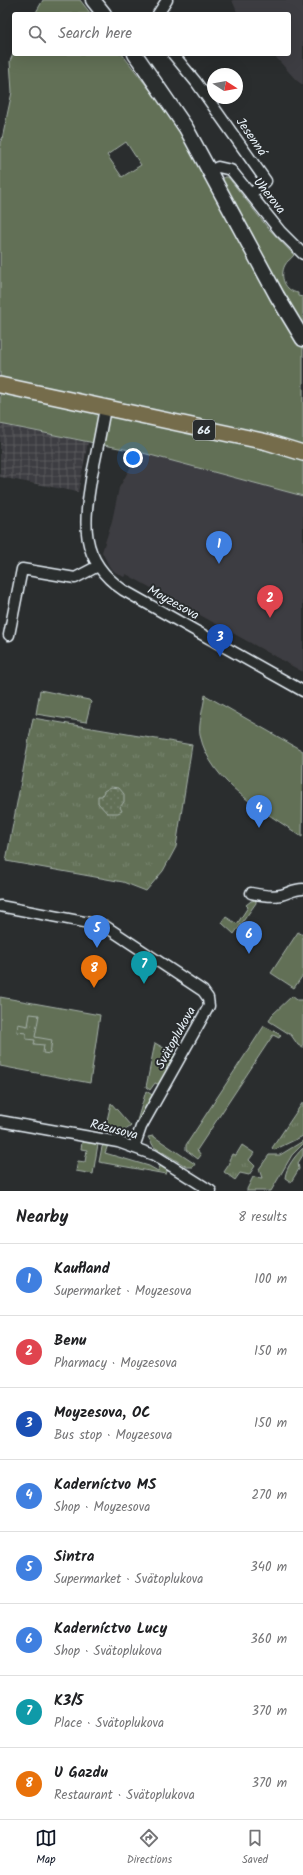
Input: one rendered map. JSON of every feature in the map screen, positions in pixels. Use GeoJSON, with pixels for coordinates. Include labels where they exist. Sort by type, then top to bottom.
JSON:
{"type":"FeatureCollection","features":[{"type":"Feature","properties":{"kind":"main road","name":"66"},"geometry":{"type":"LineString","coordinates":[[0,385],[267,442],[303,452]]}},
{"type":"Feature","properties":{"kind":"street"},"geometry":{"type":"LineString","coordinates":[[93,0],[102,12]]}},
{"type":"Feature","properties":{"kind":"street"},"geometry":{"type":"LineString","coordinates":[[159,12],[167,0]]}},
{"type":"Feature","properties":{"kind":"street"},"geometry":{"type":"LineString","coordinates":[[136,56],[186,128],[277,296],[303,339]]}},
{"type":"Feature","properties":{"kind":"street","name":"Jesenná"},"geometry":{"type":"LineString","coordinates":[[175,56],[196,82],[266,181],[251,194]]}},
{"type":"Feature","properties":{"kind":"street","name":"Uherova"},"geometry":{"type":"LineString","coordinates":[[210,170],[218,167],[231,170],[280,230],[303,254]]}},
{"type":"Feature","properties":{"kind":"street","name":"Moyzesova"},"geometry":{"type":"LineString","coordinates":[[105,408],[85,521],[88,545],[98,566],[110,580],[123,590],[303,691]]}},
{"type":"Feature","properties":{"kind":"street"},"geometry":{"type":"LineString","coordinates":[[8,635],[22,569],[75,578],[98,566]]}},
{"type":"Feature","properties":{"kind":"street"},"geometry":{"type":"LineString","coordinates":[[250,893],[265,896],[281,895],[296,889],[303,889]]}},
{"type":"Feature","properties":{"kind":"street","name":"Svätoplukova"},"geometry":{"type":"LineString","coordinates":[[0,906],[104,926],[203,991],[208,998],[209,1006],[141,1127],[134,1148]]}},
{"type":"Feature","properties":{"kind":"street","name":"Rázusova"},"geometry":{"type":"LineString","coordinates":[[0,1121],[112,1141],[134,1148],[154,1155],[211,1191]]}},
{"type":"Feature","properties":{"kind":"shaded area"},"geometry":{"type":"Polygon","coordinates":[[[232,0],[303,0],[303,85],[296,80],[275,56],[291,56],[291,12],[237,12],[232,0]]]}},
{"type":"Feature","properties":{"kind":"shaded area"},"geometry":{"type":"Polygon","coordinates":[[[0,424],[88,442],[78,492],[0,477],[0,424]]]}},
{"type":"Feature","properties":{"kind":"shaded area"},"geometry":{"type":"Polygon","coordinates":[[[139,452],[303,496],[303,672],[126,574],[124,577],[115,572],[109,566],[102,552],[112,521],[119,488],[139,452]]]}},
{"type":"Feature","properties":{"kind":"green space"},"geometry":{"type":"Polygon","coordinates":[[[43,0],[80,0],[89,12],[36,12],[43,0]]]}},
{"type":"Feature","properties":{"kind":"green space"},"geometry":{"type":"Polygon","coordinates":[[[12,56],[124,56],[177,125],[303,346],[303,496],[139,452],[0,424],[0,142],[2,139],[12,92],[10,61],[12,56]],[[126,142],[107,155],[122,177],[141,165],[126,142]]]}},
{"type":"Feature","properties":{"kind":"green space"},"geometry":{"type":"Polygon","coordinates":[[[224,177],[228,177],[268,228],[294,255],[285,265],[283,270],[283,279],[284,283],[293,292],[298,293],[298,296],[303,297],[303,326],[222,182],[224,177]]]}},
{"type":"Feature","properties":{"kind":"green space"},"geometry":{"type":"Polygon","coordinates":[[[40,690],[89,700],[91,702],[86,722],[36,714],[40,690]]]}},
{"type":"Feature","properties":{"kind":"green space"},"geometry":{"type":"Polygon","coordinates":[[[205,695],[303,751],[302,837],[241,795],[215,768],[206,753],[200,735],[200,721],[205,695]]]}},
{"type":"Feature","properties":{"kind":"green space"},"geometry":{"type":"Polygon","coordinates":[[[33,718],[192,745],[176,847],[163,871],[146,891],[123,882],[6,861],[33,718]]]}},
{"type":"Feature","properties":{"kind":"green space"},"geometry":{"type":"Polygon","coordinates":[[[111,787],[119,788],[124,794],[124,802],[120,807],[122,811],[118,813],[107,813],[98,803],[98,796],[102,796],[104,791],[111,787]]]}},
{"type":"Feature","properties":{"kind":"green space"},"geometry":{"type":"Polygon","coordinates":[[[256,900],[256,903],[234,934],[222,923],[226,917],[237,924],[248,907],[246,905],[251,901],[256,900]]]}},
{"type":"Feature","properties":{"kind":"green space"},"geometry":{"type":"Polygon","coordinates":[[[298,932],[303,935],[303,975],[294,988],[271,973],[298,932]]]}},
{"type":"Feature","properties":{"kind":"green space"},"geometry":{"type":"Polygon","coordinates":[[[292,996],[297,1000],[303,1000],[303,1048],[298,1045],[291,1035],[269,1021],[272,1015],[292,996]]]}},
{"type":"Feature","properties":{"kind":"green space"},"geometry":{"type":"Polygon","coordinates":[[[0,997],[100,1015],[90,1083],[0,1066],[0,997]]]}},
{"type":"Feature","properties":{"kind":"green space"},"geometry":{"type":"Polygon","coordinates":[[[30,1014],[39,1015],[35,1037],[52,1040],[50,1054],[43,1053],[44,1045],[34,1044],[35,1040],[26,1039],[26,1033],[17,1032],[18,1024],[28,1026],[30,1014]]]}},
{"type":"Feature","properties":{"kind":"green space"},"geometry":{"type":"Polygon","coordinates":[[[264,1026],[281,1035],[279,1038],[273,1035],[197,1150],[201,1155],[198,1159],[186,1150],[186,1145],[264,1026]]]}},
{"type":"Feature","properties":{"kind":"green space"},"geometry":{"type":"Polygon","coordinates":[[[155,1043],[176,1055],[160,1085],[155,1083],[150,1090],[146,1087],[155,1043]]]}},
{"type":"Feature","properties":{"kind":"green space"},"geometry":{"type":"Polygon","coordinates":[[[146,1091],[154,1096],[136,1124],[146,1091]]]}},
{"type":"Feature","properties":{"kind":"green space"},"geometry":{"type":"Polygon","coordinates":[[[303,1102],[303,1136],[274,1150],[272,1148],[303,1102]]]}},
{"type":"Feature","properties":{"kind":"green space"},"geometry":{"type":"Polygon","coordinates":[[[111,1103],[131,1126],[125,1130],[105,1129],[111,1103]]]}},
{"type":"Feature","properties":{"kind":"green space"},"geometry":{"type":"Polygon","coordinates":[[[153,1136],[195,1164],[193,1167],[187,1167],[154,1147],[148,1137],[153,1136]]]}},
{"type":"Feature","properties":{"kind":"green space"},"geometry":{"type":"Polygon","coordinates":[[[303,1141],[303,1144],[292,1155],[271,1191],[247,1191],[253,1177],[262,1178],[259,1169],[269,1155],[280,1155],[303,1141]]]}},
{"type":"Feature","properties":{"kind":"green space"},"geometry":{"type":"Polygon","coordinates":[[[82,1142],[98,1144],[93,1174],[76,1171],[78,1161],[85,1162],[87,1150],[81,1149],[82,1142]]]}},
{"type":"Feature","properties":{"kind":"green space"},"geometry":{"type":"Polygon","coordinates":[[[104,1144],[108,1145],[105,1153],[149,1166],[158,1171],[161,1164],[168,1169],[166,1174],[99,1162],[104,1144]]]}},
{"type":"Feature","properties":{"kind":"green space"},"geometry":{"type":"Polygon","coordinates":[[[242,1145],[254,1153],[249,1160],[255,1166],[249,1175],[240,1173],[235,1180],[224,1172],[230,1163],[229,1160],[232,1154],[236,1155],[242,1145]]]}},
{"type":"Feature","properties":{"kind":"green space"},"geometry":{"type":"Polygon","coordinates":[[[303,1148],[303,1155],[298,1163],[299,1169],[291,1182],[285,1178],[287,1170],[294,1158],[303,1148]]]}},
{"type":"Feature","properties":{"kind":"place","name":"Kaufland"},"geometry":{"type":"Point","coordinates":[219,564]}},
{"type":"Feature","properties":{"kind":"place","name":"Benu"},"geometry":{"type":"Point","coordinates":[270,618]}},
{"type":"Feature","properties":{"kind":"place","name":"Moyzesova, OC"},"geometry":{"type":"Point","coordinates":[220,657]}},
{"type":"Feature","properties":{"kind":"place","name":"Kaderníctvo MS"},"geometry":{"type":"Point","coordinates":[259,828]}},
{"type":"Feature","properties":{"kind":"place","name":"Sintra"},"geometry":{"type":"Point","coordinates":[97,948]}},
{"type":"Feature","properties":{"kind":"place","name":"Kaderníctvo Lucy"},"geometry":{"type":"Point","coordinates":[249,954]}},
{"type":"Feature","properties":{"kind":"place","name":"K3/5"},"geometry":{"type":"Point","coordinates":[144,984]}},
{"type":"Feature","properties":{"kind":"place","name":"U Gazdu"},"geometry":{"type":"Point","coordinates":[94,988]}}]}
